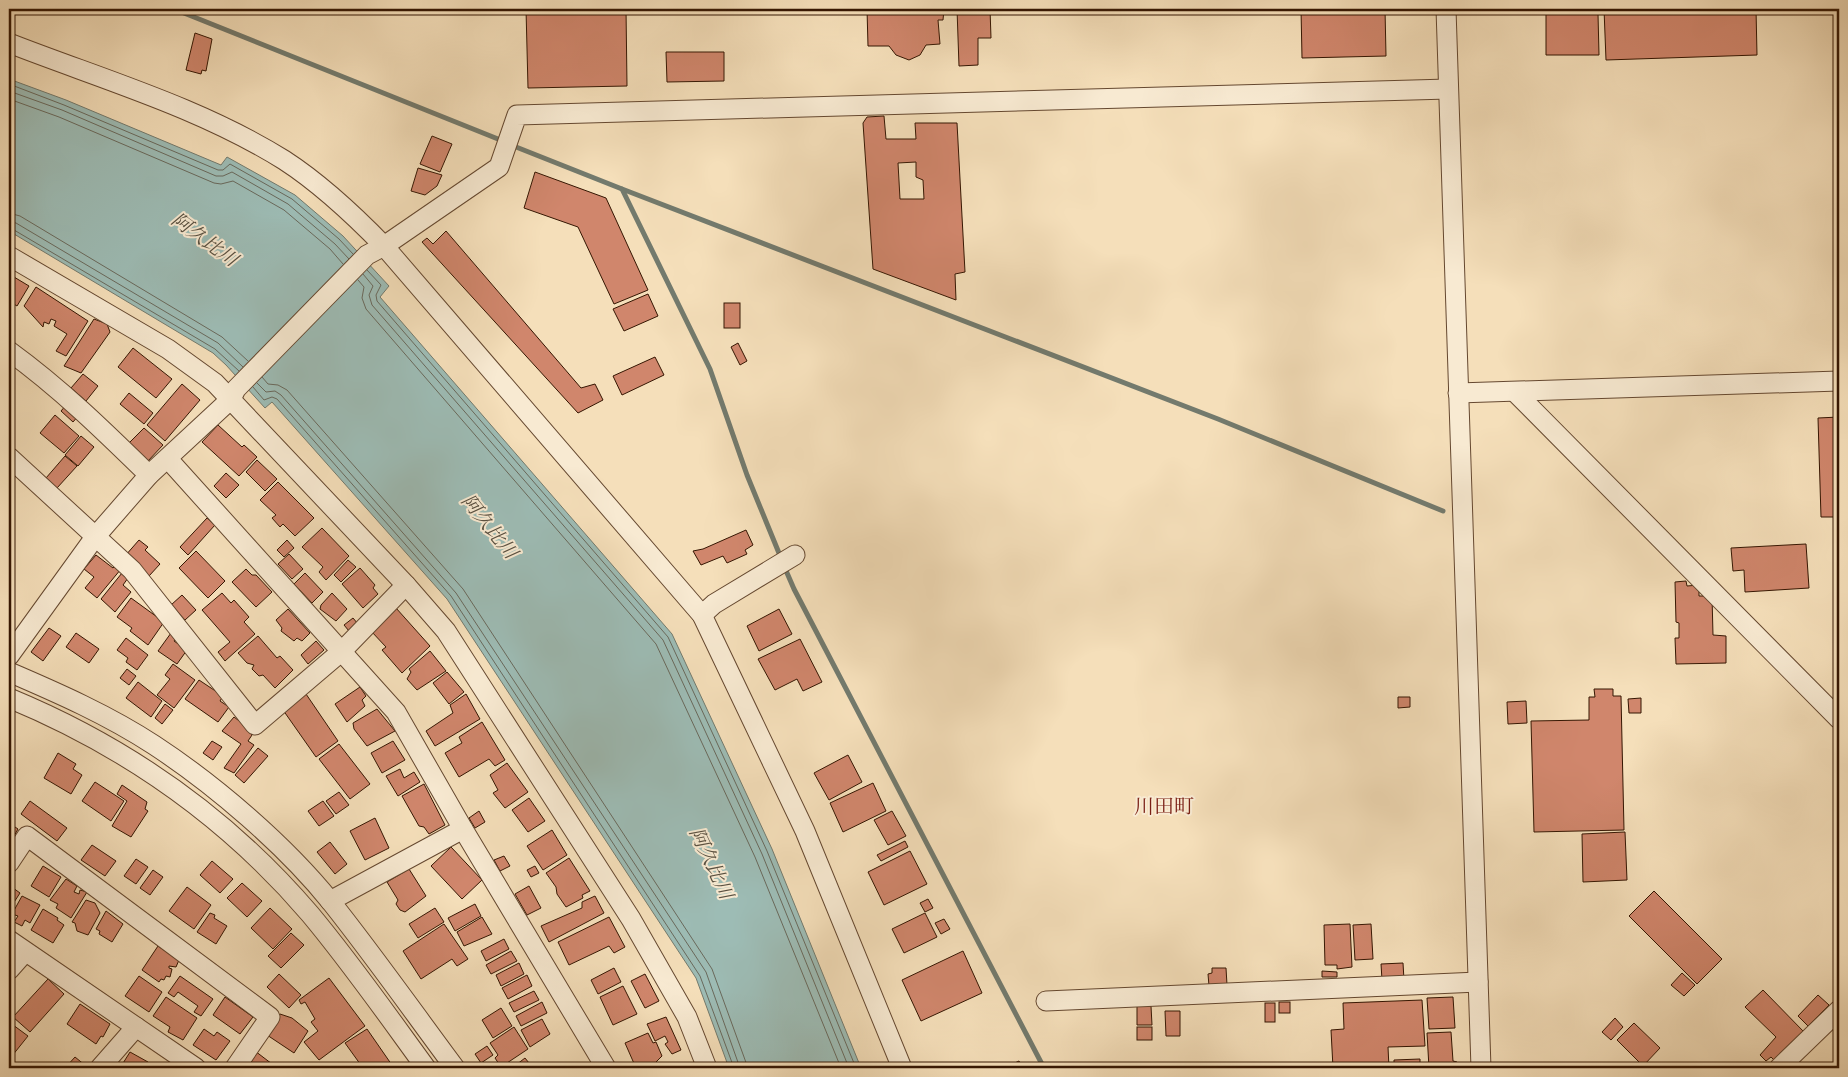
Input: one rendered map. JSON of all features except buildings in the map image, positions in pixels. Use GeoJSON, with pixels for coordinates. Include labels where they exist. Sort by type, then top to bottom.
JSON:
{"type":"FeatureCollection","features":[{"type":"Feature","properties":{"kind":"street"},"geometry":{"type":"LineString","coordinates":[[1446,9],[1481,1068]]}},
{"type":"Feature","properties":{"kind":"street"},"geometry":{"type":"LineString","coordinates":[[9,43],[166,102],[227,130],[274,155],[334,197],[384,246],[702,614],[805,831],[902,1068]]}},
{"type":"Feature","properties":{"kind":"street"},"geometry":{"type":"LineString","coordinates":[[9,656],[95,537],[149,475],[168,459],[233,394],[367,254],[384,246],[498,167],[517,115],[1448,89]]}},
{"type":"Feature","properties":{"kind":"street"},"geometry":{"type":"LineString","coordinates":[[9,256],[168,349],[233,394],[446,631],[631,919],[687,1017],[707,1068]]}},
{"type":"Feature","properties":{"kind":"street"},"geometry":{"type":"LineString","coordinates":[[9,351],[48,379],[73,401],[149,475]]}},
{"type":"Feature","properties":{"kind":"street"},"geometry":{"type":"LineString","coordinates":[[1458,393],[1839,381]]}},
{"type":"Feature","properties":{"kind":"street"},"geometry":{"type":"LineString","coordinates":[[1515,392],[1839,719]]}},
{"type":"Feature","properties":{"kind":"street"},"geometry":{"type":"LineString","coordinates":[[9,457],[132,570],[255,725],[342,651],[406,585]]}},
{"type":"Feature","properties":{"kind":"street"},"geometry":{"type":"LineString","coordinates":[[168,459],[396,712],[463,829],[606,1068]]}},
{"type":"Feature","properties":{"kind":"street"},"geometry":{"type":"LineString","coordinates":[[702,614],[770,569],[795,555]]}},
{"type":"Feature","properties":{"kind":"street"},"geometry":{"type":"LineString","coordinates":[[9,672],[108,718],[154,745],[233,805],[282,851],[330,901],[455,1068]]}},
{"type":"Feature","properties":{"kind":"street"},"geometry":{"type":"LineString","coordinates":[[9,698],[50,715],[138,763],[221,825],[266,867],[308,913],[344,956],[426,1068]]}},
{"type":"Feature","properties":{"kind":"street"},"geometry":{"type":"LineString","coordinates":[[330,901],[463,829]]}},
{"type":"Feature","properties":{"kind":"street"},"geometry":{"type":"LineString","coordinates":[[9,863],[27,836],[270,1016],[235,1068]]}},
{"type":"Feature","properties":{"kind":"street"},"geometry":{"type":"LineString","coordinates":[[9,940],[196,1068]]}},
{"type":"Feature","properties":{"kind":"street"},"geometry":{"type":"LineString","coordinates":[[9,970],[25,952]]}},
{"type":"Feature","properties":{"kind":"street"},"geometry":{"type":"LineString","coordinates":[[1046,1001],[1478,982]]}},
{"type":"Feature","properties":{"kind":"street"},"geometry":{"type":"LineString","coordinates":[[1779,1068],[1839,1010]]}},
{"type":"Feature","properties":{"kind":"street"},"geometry":{"type":"LineString","coordinates":[[100,1068],[136,1027]]}},
{"type":"Feature","properties":{"kind":"water","name":"阿久比川"},"geometry":{"type":"Polygon","coordinates":[[[9,79],[66,100],[221,165],[227,157],[295,195],[343,236],[389,286],[380,297],[672,634],[772,849],[861,1068],[729,1068],[696,978],[447,599],[272,402],[265,408],[213,353],[9,231],[9,79]]]}},
{"type":"Feature","properties":{"kind":"waterway"},"geometry":{"type":"LineString","coordinates":[[174,9],[503,141]]}},
{"type":"Feature","properties":{"kind":"waterway"},"geometry":{"type":"LineString","coordinates":[[511,145],[622,189],[710,369],[747,475],[781,558]]}},
{"type":"Feature","properties":{"kind":"waterway"},"geometry":{"type":"LineString","coordinates":[[622,189],[1218,419],[1443,511]]}},
{"type":"Feature","properties":{"kind":"waterway"},"geometry":{"type":"LineString","coordinates":[[784,566],[794,589],[1044,1068]]}},
{"type":"Feature","properties":{"kind":"district","name":"川田町"},"geometry":{"type":"Point","coordinates":[1164,806]}}]}
